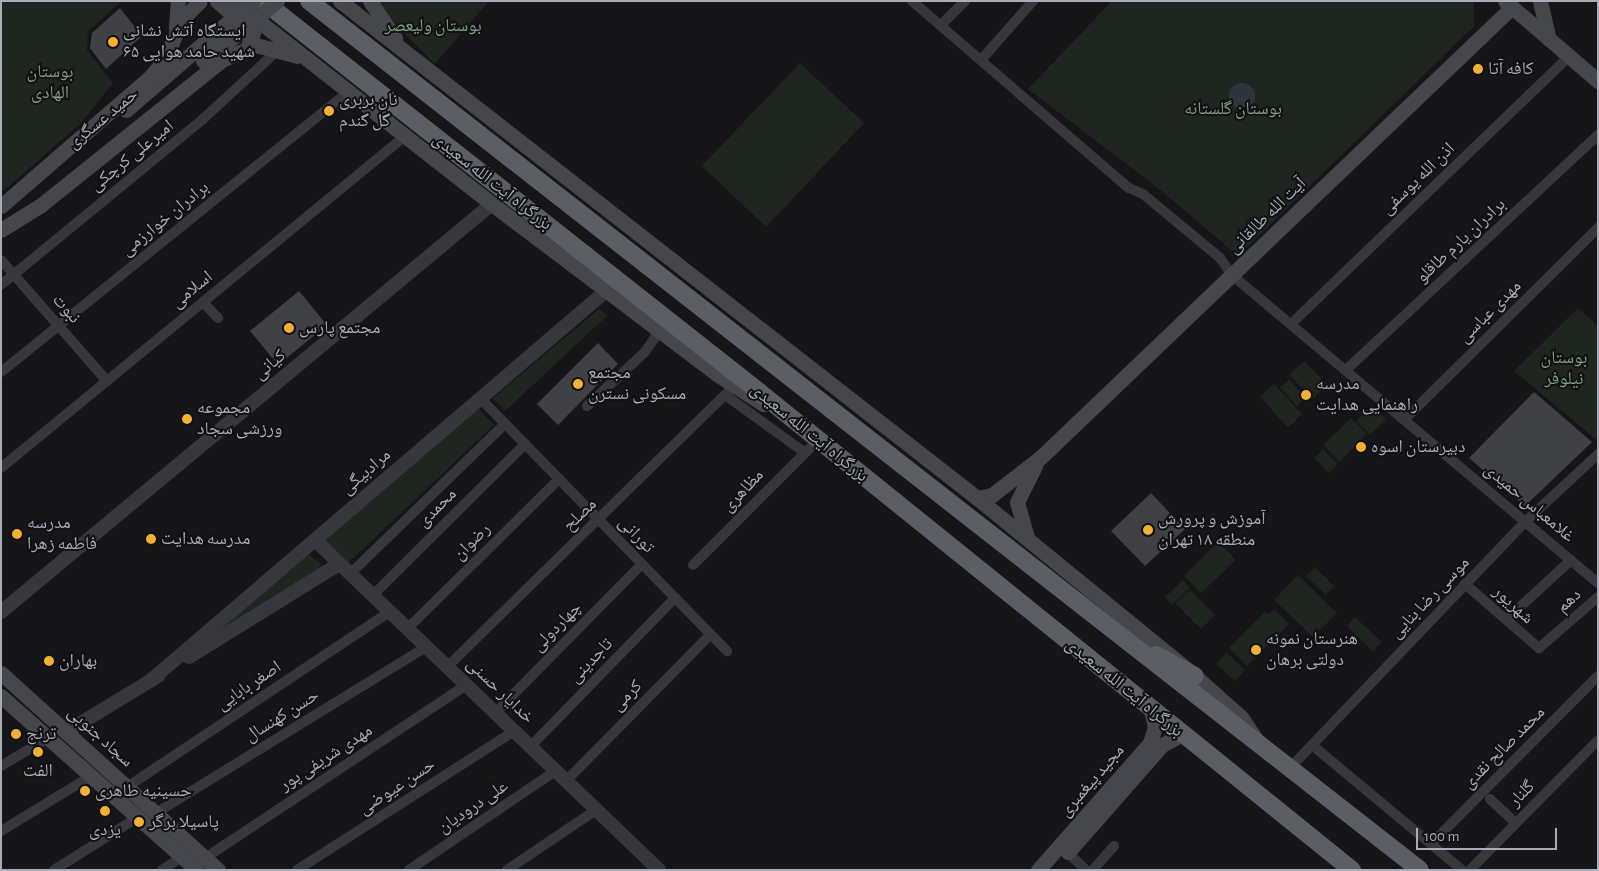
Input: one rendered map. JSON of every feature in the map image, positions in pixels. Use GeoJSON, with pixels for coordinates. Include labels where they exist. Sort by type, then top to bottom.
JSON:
{"type":"FeatureCollection","features":[{"type":"Feature","properties":{"kind":"highway","name":"بزرگراه آیت الله سعیدی"},"geometry":{"type":"LineString","coordinates":[[262,1],[818,440],[1151,709],[1260,792],[1352,870]]}},
{"type":"Feature","properties":{"kind":"highway","name":"بزرگراه آیت الله سعیدی"},"geometry":{"type":"LineString","coordinates":[[309,1],[1420,870]]}},
{"type":"Feature","properties":{"kind":"highway"},"geometry":{"type":"LineString","coordinates":[[1114,632],[1195,676]]}},
{"type":"Feature","properties":{"kind":"highway"},"geometry":{"type":"LineString","coordinates":[[1383,840],[1400,870]]}},
{"type":"Feature","properties":{"kind":"main road"},"geometry":{"type":"LineString","coordinates":[[176,36],[178,1]]}},
{"type":"Feature","properties":{"kind":"main road"},"geometry":{"type":"LineString","coordinates":[[1,206],[151,76],[164,61],[182,19],[200,1]]}},
{"type":"Feature","properties":{"kind":"main road"},"geometry":{"type":"LineString","coordinates":[[217,1],[253,33],[248,46]]}},
{"type":"Feature","properties":{"kind":"main road"},"geometry":{"type":"LineString","coordinates":[[233,1],[309,62],[350,90],[404,136],[492,204],[660,330],[730,390],[798,426]]}},
{"type":"Feature","properties":{"kind":"main road"},"geometry":{"type":"LineString","coordinates":[[225,35],[253,1]]}},
{"type":"Feature","properties":{"kind":"main road"},"geometry":{"type":"LineString","coordinates":[[225,35],[277,1]]}},
{"type":"Feature","properties":{"kind":"main road","name":"بزرگراه آیت الله سعیدی"},"geometry":{"type":"LineString","coordinates":[[340,1],[977,498],[1195,676],[1240,717],[1261,747]]}},
{"type":"Feature","properties":{"kind":"main road"},"geometry":{"type":"LineString","coordinates":[[370,1],[403,50]]}},
{"type":"Feature","properties":{"kind":"main road"},"geometry":{"type":"LineString","coordinates":[[1540,1],[1550,40]]}},
{"type":"Feature","properties":{"kind":"main road"},"geometry":{"type":"LineString","coordinates":[[1511,3],[1568,57],[1598,81]]}},
{"type":"Feature","properties":{"kind":"main road","name":"آیت الله طالقانی"},"geometry":{"type":"LineString","coordinates":[[977,498],[992,495],[1041,456],[1232,275],[1511,3]]}},
{"type":"Feature","properties":{"kind":"main road","name":"حمید عسگری"},"geometry":{"type":"LineString","coordinates":[[1,211],[162,82],[225,35]]}},
{"type":"Feature","properties":{"kind":"main road","name":"حمید عسگری"},"geometry":{"type":"LineString","coordinates":[[1,228],[225,35]]}},
{"type":"Feature","properties":{"kind":"main road"},"geometry":{"type":"LineString","coordinates":[[1,228],[41,205],[222,60],[248,46],[280,49],[309,62]]}},
{"type":"Feature","properties":{"kind":"main road","name":"آیت الله طالقانی"},"geometry":{"type":"LineString","coordinates":[[1029,541],[1020,522],[1017,502],[1041,456]]}},
{"type":"Feature","properties":{"kind":"main road","name":"سجاد جنوبی"},"geometry":{"type":"LineString","coordinates":[[1,673],[156,813],[187,852]]}},
{"type":"Feature","properties":{"kind":"main road","name":"سجاد جنوبی"},"geometry":{"type":"LineString","coordinates":[[1,696],[138,817],[201,864],[218,870]]}},
{"type":"Feature","properties":{"kind":"main road","name":"مجید پیغمبری"},"geometry":{"type":"LineString","coordinates":[[1052,870],[1147,764],[1155,746],[1155,727],[1151,709]]}},
{"type":"Feature","properties":{"kind":"main road"},"geometry":{"type":"LineString","coordinates":[[48,738],[66,732]]}},
{"type":"Feature","properties":{"kind":"main road"},"geometry":{"type":"LineString","coordinates":[[1155,746],[1183,734]]}},
{"type":"Feature","properties":{"kind":"main road","name":"مجید پیغمبری"},"geometry":{"type":"LineString","coordinates":[[1038,870],[1155,746]]}},
{"type":"Feature","properties":{"kind":"main road"},"geometry":{"type":"LineString","coordinates":[[91,776],[102,765]]}},
{"type":"Feature","properties":{"kind":"street","name":"غلامعباس حمیدی"},"geometry":{"type":"LineString","coordinates":[[912,1],[1129,188],[1143,194],[1220,258],[1232,275],[1571,560],[1595,576]]}},
{"type":"Feature","properties":{"kind":"street"},"geometry":{"type":"LineString","coordinates":[[941,25],[965,1]]}},
{"type":"Feature","properties":{"kind":"street"},"geometry":{"type":"LineString","coordinates":[[981,60],[1033,1]]}},
{"type":"Feature","properties":{"kind":"street","name":"امیرعلی کرچکی"},"geometry":{"type":"LineString","coordinates":[[1,285],[203,119],[280,49]]}},
{"type":"Feature","properties":{"kind":"street","name":"اذن الله یوسفی"},"geometry":{"type":"LineString","coordinates":[[1291,324],[1568,57]]}},
{"type":"Feature","properties":{"kind":"street","name":"برادران خوارزمی"},"geometry":{"type":"LineString","coordinates":[[1,372],[350,90]]}},
{"type":"Feature","properties":{"kind":"street","name":"برادران یارم طاقلو"},"geometry":{"type":"LineString","coordinates":[[1346,370],[1598,135]]}},
{"type":"Feature","properties":{"kind":"street","name":"اسلامی"},"geometry":{"type":"LineString","coordinates":[[1,468],[404,136]]}},
{"type":"Feature","properties":{"kind":"street","name":"کیانی"},"geometry":{"type":"LineString","coordinates":[[1,612],[492,204]]}},
{"type":"Feature","properties":{"kind":"street","name":"مهدی عباسی"},"geometry":{"type":"LineString","coordinates":[[1405,419],[1598,228]]}},
{"type":"Feature","properties":{"kind":"street","name":"نبوت"},"geometry":{"type":"LineString","coordinates":[[1,260],[107,381]]}},
{"type":"Feature","properties":{"kind":"street","name":"مرادبیگی"},"geometry":{"type":"LineString","coordinates":[[150,681],[606,291]]}},
{"type":"Feature","properties":{"kind":"street"},"geometry":{"type":"LineString","coordinates":[[203,302],[218,318]]}},
{"type":"Feature","properties":{"kind":"street"},"geometry":{"type":"LineString","coordinates":[[587,406],[645,352],[660,330]]}},
{"type":"Feature","properties":{"kind":"street"},"geometry":{"type":"LineString","coordinates":[[730,390],[804,452]]}},
{"type":"Feature","properties":{"kind":"street","name":"مصلح"},"geometry":{"type":"LineString","coordinates":[[448,668],[730,390]]}},
{"type":"Feature","properties":{"kind":"street","name":"تورانی"},"geometry":{"type":"LineString","coordinates":[[480,398],[727,651]]}},
{"type":"Feature","properties":{"kind":"street"},"geometry":{"type":"LineString","coordinates":[[350,574],[506,424]]}},
{"type":"Feature","properties":{"kind":"street","name":"مظاهری"},"geometry":{"type":"LineString","coordinates":[[693,566],[818,440]]}},
{"type":"Feature","properties":{"kind":"street","name":"محمدی"},"geometry":{"type":"LineString","coordinates":[[372,596],[525,444]]}},
{"type":"Feature","properties":{"kind":"street","name":"موسی رضا بنایی"},"geometry":{"type":"LineString","coordinates":[[1289,769],[1526,521],[1598,454]]}},
{"type":"Feature","properties":{"kind":"street","name":"رضوان"},"geometry":{"type":"LineString","coordinates":[[407,629],[559,479]]}},
{"type":"Feature","properties":{"kind":"street","name":"خدایار حسنی"},"geometry":{"type":"LineString","coordinates":[[314,540],[658,870]]}},
{"type":"Feature","properties":{"kind":"street"},"geometry":{"type":"LineString","coordinates":[[1507,619],[1571,560]]}},
{"type":"Feature","properties":{"kind":"street","name":"مرادبیگی"},"geometry":{"type":"LineString","coordinates":[[66,732],[339,564]]}},
{"type":"Feature","properties":{"kind":"street","name":"چهاردولی"},"geometry":{"type":"LineString","coordinates":[[494,713],[642,564]]}},
{"type":"Feature","properties":{"kind":"street","name":"شهریور"},"geometry":{"type":"LineString","coordinates":[[1465,584],[1539,648]]}},
{"type":"Feature","properties":{"kind":"street","name":"دهم"},"geometry":{"type":"LineString","coordinates":[[1539,648],[1598,597]]}},
{"type":"Feature","properties":{"kind":"street","name":"تاجدینی"},"geometry":{"type":"LineString","coordinates":[[530,747],[675,598]]}},
{"type":"Feature","properties":{"kind":"street","name":"اصغر بابایی"},"geometry":{"type":"LineString","coordinates":[[127,787],[389,612]]}},
{"type":"Feature","properties":{"kind":"street","name":"کرمی"},"geometry":{"type":"LineString","coordinates":[[566,781],[711,634]]}},
{"type":"Feature","properties":{"kind":"street","name":"حسن کهنسال"},"geometry":{"type":"LineString","coordinates":[[156,813],[426,647]]}},
{"type":"Feature","properties":{"kind":"street","name":"محمد صالح نقدی"},"geometry":{"type":"LineString","coordinates":[[1432,843],[1598,676]]}},
{"type":"Feature","properties":{"kind":"street","name":"مهدی شریفی پور"},"geometry":{"type":"LineString","coordinates":[[201,864],[466,685]]}},
{"type":"Feature","properties":{"kind":"street","name":"حسن عیوضی"},"geometry":{"type":"LineString","coordinates":[[297,870],[514,731]]}},
{"type":"Feature","properties":{"kind":"street"},"geometry":{"type":"LineString","coordinates":[[1,766],[48,738]]}},
{"type":"Feature","properties":{"kind":"street","name":"گلنار"},"geometry":{"type":"LineString","coordinates":[[1470,870],[1598,740]]}},
{"type":"Feature","properties":{"kind":"street"},"geometry":{"type":"LineString","coordinates":[[1312,745],[1432,843],[1462,870]]}},
{"type":"Feature","properties":{"kind":"street","name":"علی درودیان"},"geometry":{"type":"LineString","coordinates":[[409,870],[555,771]]}},
{"type":"Feature","properties":{"kind":"street"},"geometry":{"type":"LineString","coordinates":[[1,832],[91,776]]}},
{"type":"Feature","properties":{"kind":"street"},"geometry":{"type":"LineString","coordinates":[[1490,799],[1516,823]]}},
{"type":"Feature","properties":{"kind":"street"},"geometry":{"type":"LineString","coordinates":[[507,870],[596,810]]}},
{"type":"Feature","properties":{"kind":"street"},"geometry":{"type":"LineString","coordinates":[[54,870],[138,817]]}},
{"type":"Feature","properties":{"kind":"street"},"geometry":{"type":"LineString","coordinates":[[1093,870],[1114,846]]}},
{"type":"Feature","properties":{"kind":"street"},"geometry":{"type":"LineString","coordinates":[[162,870],[187,852]]}},
{"type":"Feature","properties":{"kind":"street"},"geometry":{"type":"LineString","coordinates":[[1068,853],[1086,870]]}},
{"type":"Feature","properties":{"kind":"green space","name":"بوستان الهادی"},"geometry":{"type":"Polygon","coordinates":[[[1,1],[122,1],[88,31],[87,50],[113,83],[80,124],[1,193],[1,1]]]}},
{"type":"Feature","properties":{"kind":"green space","name":"بوستان ولیعصر"},"geometry":{"type":"Polygon","coordinates":[[[379,1],[489,1],[435,64],[398,27],[379,1]]]}},
{"type":"Feature","properties":{"kind":"green space","name":"بوستان گلستانه"},"geometry":{"type":"Polygon","coordinates":[[[1112,1],[1474,1],[1474,26],[1238,256],[1163,192],[1028,89],[1112,1]]]}},
{"type":"Feature","properties":{"kind":"green space"},"geometry":{"type":"Polygon","coordinates":[[[800,63],[864,123],[766,227],[702,166],[800,63]]]}},
{"type":"Feature","properties":{"kind":"green space","name":"بوستان نیلوفر"},"geometry":{"type":"Polygon","coordinates":[[[1578,308],[1598,326],[1598,441],[1514,371],[1578,308]]]}},
{"type":"Feature","properties":{"kind":"green space"},"geometry":{"type":"Polygon","coordinates":[[[599,309],[608,315],[505,411],[493,398],[599,309]]]}},
{"type":"Feature","properties":{"kind":"green space"},"geometry":{"type":"Polygon","coordinates":[[[1304,361],[1327,384],[1313,399],[1289,375],[1304,361]]]}},
{"type":"Feature","properties":{"kind":"green space"},"geometry":{"type":"Polygon","coordinates":[[[1289,379],[1306,398],[1297,406],[1280,387],[1289,379]]]}},
{"type":"Feature","properties":{"kind":"green space"},"geometry":{"type":"Polygon","coordinates":[[[1274,384],[1302,414],[1288,428],[1260,397],[1274,384]]]}},
{"type":"Feature","properties":{"kind":"green space"},"geometry":{"type":"Polygon","coordinates":[[[1372,405],[1386,419],[1370,435],[1356,421],[1372,405]]]}},
{"type":"Feature","properties":{"kind":"green space"},"geometry":{"type":"Polygon","coordinates":[[[479,409],[494,425],[346,565],[323,540],[479,409]]]}},
{"type":"Feature","properties":{"kind":"green space"},"geometry":{"type":"Polygon","coordinates":[[[1351,418],[1367,434],[1339,462],[1323,445],[1351,418]]]}},
{"type":"Feature","properties":{"kind":"green space"},"geometry":{"type":"Polygon","coordinates":[[[1323,449],[1338,464],[1329,473],[1314,458],[1323,449]]]}},
{"type":"Feature","properties":{"kind":"green space"},"geometry":{"type":"Polygon","coordinates":[[[1218,542],[1236,560],[1201,593],[1184,576],[1218,542]]]}},
{"type":"Feature","properties":{"kind":"green space"},"geometry":{"type":"Polygon","coordinates":[[[306,552],[323,566],[193,649],[306,552]]]}},
{"type":"Feature","properties":{"kind":"green space"},"geometry":{"type":"Polygon","coordinates":[[[1315,567],[1334,586],[1326,595],[1306,576],[1315,567]]]}},
{"type":"Feature","properties":{"kind":"green space"},"geometry":{"type":"Polygon","coordinates":[[[1298,575],[1337,613],[1313,637],[1274,600],[1298,575]]]}},
{"type":"Feature","properties":{"kind":"green space"},"geometry":{"type":"Polygon","coordinates":[[[1183,580],[1190,588],[1172,605],[1165,597],[1183,580]]]}},
{"type":"Feature","properties":{"kind":"green space"},"geometry":{"type":"Polygon","coordinates":[[[1190,590],[1215,615],[1201,629],[1175,603],[1190,590]]]}},
{"type":"Feature","properties":{"kind":"green space"},"geometry":{"type":"Polygon","coordinates":[[[1274,609],[1289,624],[1247,666],[1229,648],[1265,612],[1268,614],[1274,609]]]}},
{"type":"Feature","properties":{"kind":"green space"},"geometry":{"type":"Polygon","coordinates":[[[1355,617],[1382,642],[1373,651],[1347,626],[1355,617]]]}},
{"type":"Feature","properties":{"kind":"green space"},"geometry":{"type":"Polygon","coordinates":[[[1227,653],[1245,670],[1235,681],[1216,664],[1227,653]]]}},
{"type":"Feature","properties":{"kind":"shaded area"},"geometry":{"type":"Polygon","coordinates":[[[1242,83],[1251,87],[1255,96],[1251,105],[1242,109],[1233,105],[1229,96],[1233,87],[1242,83]]]}},
{"type":"Feature","properties":{"kind":"building","name":"ایستگاه آتش نشانی ۶۵ شهید حامد هوایی"},"geometry":{"type":"Polygon","coordinates":[[[120,8],[142,36],[106,69],[90,48],[92,33],[120,8]]]}},
{"type":"Feature","properties":{"kind":"building","name":"مجتمع پارس"},"geometry":{"type":"Polygon","coordinates":[[[299,291],[327,325],[278,365],[250,331],[299,291]]]}},
{"type":"Feature","properties":{"kind":"building","name":"مجتمع مسکونی نسترن"},"geometry":{"type":"Polygon","coordinates":[[[598,343],[618,364],[558,425],[537,404],[598,343]]]}},
{"type":"Feature","properties":{"kind":"building"},"geometry":{"type":"Polygon","coordinates":[[[1534,392],[1592,442],[1525,506],[1469,458],[1534,392]]]}},
{"type":"Feature","properties":{"kind":"building","name":"آموزش و پرورش منطقه ۱۸ تهران"},"geometry":{"type":"Polygon","coordinates":[[[1151,493],[1185,529],[1145,566],[1111,531],[1151,493]]]}},
{"type":"Feature","properties":{"kind":"place","name":"ایستگاه آتش نشانی ۶۵ شهید حامد هوایی"},"geometry":{"type":"Point","coordinates":[113,42]}},
{"type":"Feature","properties":{"kind":"place","name":"کافه آتا"},"geometry":{"type":"Point","coordinates":[1478,69]}},
{"type":"Feature","properties":{"kind":"place","name":"نان بربری گل گندم"},"geometry":{"type":"Point","coordinates":[329,111]}},
{"type":"Feature","properties":{"kind":"place","name":"مجتمع پارس"},"geometry":{"type":"Point","coordinates":[289,328]}},
{"type":"Feature","properties":{"kind":"place","name":"مجتمع مسکونی نسترن"},"geometry":{"type":"Point","coordinates":[578,384]}},
{"type":"Feature","properties":{"kind":"place","name":"مدرسه راهنمایی هدایت"},"geometry":{"type":"Point","coordinates":[1306,395]}},
{"type":"Feature","properties":{"kind":"place","name":"مجموعه ورزشی سجاد"},"geometry":{"type":"Point","coordinates":[187,419]}},
{"type":"Feature","properties":{"kind":"place","name":"دبیرستان اسوه"},"geometry":{"type":"Point","coordinates":[1361,447]}},
{"type":"Feature","properties":{"kind":"place","name":"آموزش و پرورش منطقه ۱۸ تهران"},"geometry":{"type":"Point","coordinates":[1148,530]}},
{"type":"Feature","properties":{"kind":"place","name":"مدرسه فاطمه زهرا"},"geometry":{"type":"Point","coordinates":[17,534]}},
{"type":"Feature","properties":{"kind":"place","name":"مدرسه هدایت"},"geometry":{"type":"Point","coordinates":[151,539]}},
{"type":"Feature","properties":{"kind":"place","name":"هنرستان نمونه دولتی برهان"},"geometry":{"type":"Point","coordinates":[1256,650]}},
{"type":"Feature","properties":{"kind":"place","name":"بهاران"},"geometry":{"type":"Point","coordinates":[49,661]}},
{"type":"Feature","properties":{"kind":"place","name":"ترنج"},"geometry":{"type":"Point","coordinates":[16,734]}},
{"type":"Feature","properties":{"kind":"place","name":"الفت"},"geometry":{"type":"Point","coordinates":[38,752]}},
{"type":"Feature","properties":{"kind":"place","name":"حسینیه طاهری"},"geometry":{"type":"Point","coordinates":[85,791]}},
{"type":"Feature","properties":{"kind":"place","name":"یزدی"},"geometry":{"type":"Point","coordinates":[105,811]}},
{"type":"Feature","properties":{"kind":"place","name":"پاسیلا برگر"},"geometry":{"type":"Point","coordinates":[139,822]}}]}
